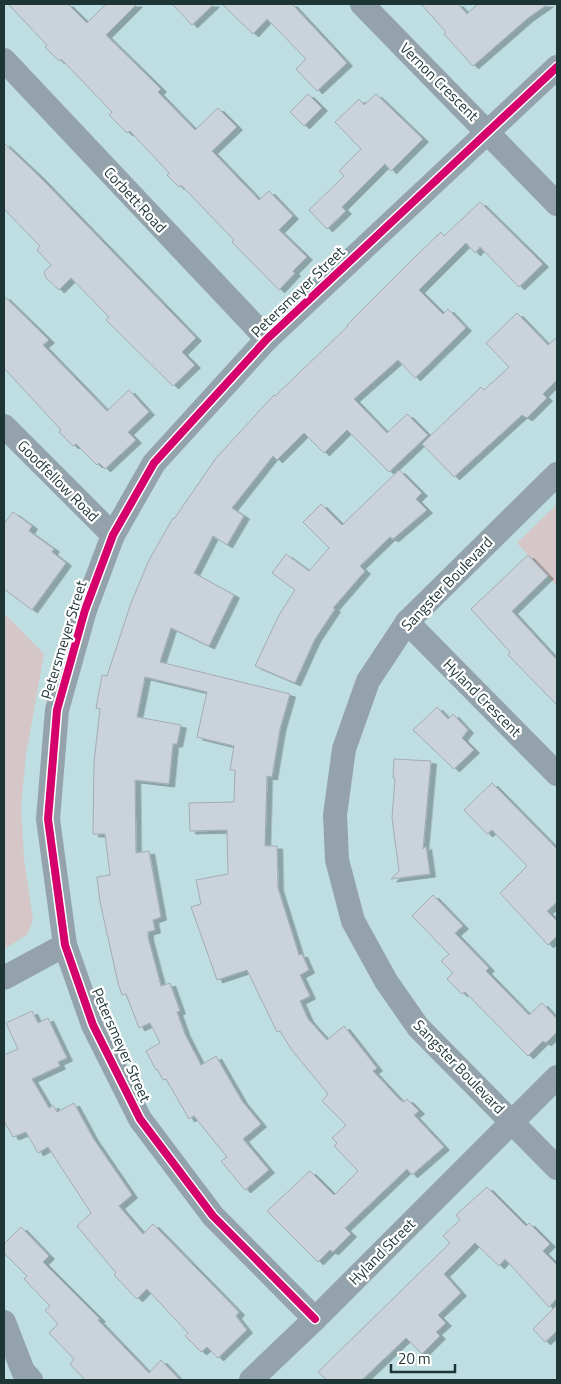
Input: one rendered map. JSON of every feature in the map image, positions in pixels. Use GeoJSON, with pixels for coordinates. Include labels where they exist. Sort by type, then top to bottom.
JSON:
{"type":"FeatureCollection","features":[{"type":"Feature","properties":{"kind":"street","name":"Vernon Crescent"},"geometry":{"type":"LineString","coordinates":[[362,4],[557,204]]}},
{"type":"Feature","properties":{"kind":"street","name":"Corbett Road"},"geometry":{"type":"LineString","coordinates":[[4,60],[267,339]]}},
{"type":"Feature","properties":{"kind":"street","name":"Petersmeyer Street"},"geometry":{"type":"LineString","coordinates":[[316,1319],[213,1216],[140,1119],[93,1025],[65,945],[48,819],[57,710],[85,610],[113,535],[154,463],[267,339],[557,67]]}},
{"type":"Feature","properties":{"kind":"street","name":"Goodfellow Road"},"geometry":{"type":"LineString","coordinates":[[4,426],[113,535]]}},
{"type":"Feature","properties":{"kind":"street","name":"Sangster Boulevard"},"geometry":{"type":"LineString","coordinates":[[557,474],[407,622],[368,681],[344,749],[335,815],[337,860],[353,921],[386,981],[418,1027],[557,1168]]}},
{"type":"Feature","properties":{"kind":"street","name":"Hyland Crescent"},"geometry":{"type":"LineString","coordinates":[[407,622],[557,774]]}},
{"type":"Feature","properties":{"kind":"street"},"geometry":{"type":"LineString","coordinates":[[4,978],[65,945]]}},
{"type":"Feature","properties":{"kind":"street"},"geometry":{"type":"LineString","coordinates":[[512,1122],[557,1077]]}},
{"type":"Feature","properties":{"kind":"street","name":"Hyland Street"},"geometry":{"type":"LineString","coordinates":[[252,1380],[316,1319],[512,1122]]}},
{"type":"Feature","properties":{"kind":"street"},"geometry":{"type":"LineString","coordinates":[[4,1322],[19,1372]]}},
{"type":"Feature","properties":{"kind":"shaded area"},"geometry":{"type":"Polygon","coordinates":[[[557,504],[557,586],[517,543],[557,504]]]}},
{"type":"Feature","properties":{"kind":"shaded area"},"geometry":{"type":"Polygon","coordinates":[[[4,613],[44,654],[26,755],[21,807],[24,858],[33,920],[27,935],[4,949],[4,613]]]}},
{"type":"Feature","properties":{"kind":"building"},"geometry":{"type":"Polygon","coordinates":[[[8,4],[68,4],[87,23],[106,4],[137,4],[106,35],[161,89],[158,92],[195,130],[218,108],[237,127],[212,151],[259,200],[269,191],[293,216],[279,230],[307,257],[293,271],[295,273],[279,290],[232,242],[234,240],[181,185],[179,187],[167,175],[169,173],[130,131],[127,133],[109,115],[112,112],[61,59],[59,61],[45,47],[47,45],[8,4]]]}},
{"type":"Feature","properties":{"kind":"building"},"geometry":{"type":"Polygon","coordinates":[[[172,4],[214,4],[192,25],[172,4]]]}},
{"type":"Feature","properties":{"kind":"building"},"geometry":{"type":"Polygon","coordinates":[[[222,4],[292,4],[347,63],[317,91],[296,69],[306,59],[267,19],[253,34],[222,4]]]}},
{"type":"Feature","properties":{"kind":"building"},"geometry":{"type":"Polygon","coordinates":[[[421,4],[458,4],[467,14],[478,4],[548,4],[528,18],[473,66],[444,34],[446,32],[421,4]]]}},
{"type":"Feature","properties":{"kind":"building"},"geometry":{"type":"Polygon","coordinates":[[[308,94],[322,108],[304,126],[290,112],[308,94]]]}},
{"type":"Feature","properties":{"kind":"building"},"geometry":{"type":"Polygon","coordinates":[[[376,94],[423,139],[391,171],[385,164],[342,207],[346,211],[327,229],[309,210],[344,176],[339,171],[361,149],[335,122],[359,99],[364,105],[376,94]]]}},
{"type":"Feature","properties":{"kind":"building"},"geometry":{"type":"Polygon","coordinates":[[[4,143],[39,176],[196,338],[182,352],[195,365],[173,386],[106,320],[109,317],[71,278],[59,290],[46,278],[44,272],[51,265],[37,250],[40,246],[4,209],[4,143]]]}},
{"type":"Feature","properties":{"kind":"building"},"geometry":{"type":"Polygon","coordinates":[[[480,202],[543,264],[519,287],[480,247],[475,253],[466,243],[419,290],[443,314],[448,309],[466,328],[415,378],[398,360],[354,399],[387,433],[407,414],[428,435],[389,472],[347,430],[324,453],[304,433],[277,460],[273,456],[232,508],[244,516],[227,545],[213,536],[194,573],[234,595],[209,646],[171,628],[160,662],[290,694],[280,729],[272,777],[267,776],[265,846],[277,846],[278,888],[299,955],[302,954],[309,970],[300,975],[310,996],[300,1001],[308,1019],[327,1040],[344,1026],[377,1068],[373,1071],[400,1100],[404,1102],[407,1099],[419,1111],[414,1115],[444,1147],[412,1175],[407,1169],[345,1228],[351,1234],[333,1252],[330,1250],[318,1262],[267,1211],[310,1171],[334,1195],[358,1171],[334,1146],[337,1143],[332,1138],[346,1125],[322,1101],[328,1094],[291,1049],[280,1031],[277,1032],[247,970],[217,980],[191,907],[201,904],[196,880],[228,874],[227,830],[190,831],[189,803],[234,802],[235,770],[230,770],[234,746],[197,737],[207,692],[145,677],[137,717],[181,725],[177,744],[173,744],[169,784],[135,780],[136,853],[149,851],[161,917],[153,920],[155,930],[148,932],[148,937],[161,986],[170,983],[180,1011],[177,1012],[185,1034],[201,1065],[216,1056],[242,1101],[261,1124],[243,1139],[269,1170],[245,1190],[221,1161],[227,1157],[194,1116],[189,1119],[166,1079],[163,1080],[156,1070],[146,1051],[160,1043],[150,1023],[139,1028],[126,994],[122,995],[118,983],[100,902],[97,877],[110,875],[105,834],[93,834],[94,762],[100,709],[96,708],[102,675],[107,676],[131,603],[149,560],[173,518],[216,458],[274,395],[348,326],[415,257],[441,232],[444,236],[480,202]]]}},
{"type":"Feature","properties":{"kind":"building"},"geometry":{"type":"Polygon","coordinates":[[[4,296],[49,340],[43,345],[107,411],[129,390],[149,412],[128,432],[136,440],[105,469],[99,463],[97,465],[76,444],[73,446],[59,432],[61,430],[4,368],[4,296]]]}},
{"type":"Feature","properties":{"kind":"building"},"geometry":{"type":"Polygon","coordinates":[[[517,313],[548,345],[557,337],[557,380],[543,394],[547,398],[527,418],[522,415],[454,477],[422,444],[481,387],[484,390],[509,367],[486,343],[517,313]]]}},
{"type":"Feature","properties":{"kind":"building"},"geometry":{"type":"Polygon","coordinates":[[[399,470],[422,493],[416,499],[427,510],[393,539],[390,537],[360,566],[365,571],[333,608],[335,609],[315,639],[295,683],[255,666],[279,615],[295,590],[272,573],[286,554],[309,571],[329,548],[303,522],[321,504],[342,525],[399,470]]]}},
{"type":"Feature","properties":{"kind":"building"},"geometry":{"type":"Polygon","coordinates":[[[13,512],[32,526],[29,531],[54,549],[52,552],[66,563],[32,610],[4,589],[4,524],[13,512]]]}},
{"type":"Feature","properties":{"kind":"building"},"geometry":{"type":"Polygon","coordinates":[[[528,555],[548,576],[512,611],[557,660],[557,705],[508,655],[510,652],[471,609],[528,555]]]}},
{"type":"Feature","properties":{"kind":"building"},"geometry":{"type":"Polygon","coordinates":[[[437,707],[448,719],[453,714],[468,730],[462,738],[474,750],[454,769],[413,730],[437,707]]]}},
{"type":"Feature","properties":{"kind":"building"},"geometry":{"type":"Polygon","coordinates":[[[394,759],[431,761],[423,849],[426,846],[430,874],[391,879],[399,871],[392,818],[395,778],[393,778],[394,759]]]}},
{"type":"Feature","properties":{"kind":"building"},"geometry":{"type":"Polygon","coordinates":[[[492,783],[557,849],[557,902],[547,911],[557,921],[557,936],[548,945],[500,893],[527,866],[492,830],[487,834],[464,810],[492,783]]]}},
{"type":"Feature","properties":{"kind":"building"},"geometry":{"type":"Polygon","coordinates":[[[433,895],[463,926],[455,933],[489,968],[486,971],[529,1015],[542,1003],[557,1019],[557,1032],[546,1043],[543,1041],[528,1056],[465,992],[462,994],[447,979],[453,973],[441,961],[449,954],[412,916],[433,895]]]}},
{"type":"Feature","properties":{"kind":"building"},"geometry":{"type":"Polygon","coordinates":[[[32,1011],[38,1023],[48,1018],[67,1058],[58,1062],[60,1066],[32,1079],[49,1108],[53,1105],[57,1112],[74,1103],[93,1138],[132,1195],[119,1206],[143,1234],[153,1224],[239,1312],[236,1316],[247,1330],[218,1358],[207,1347],[201,1352],[185,1336],[188,1333],[147,1289],[137,1299],[114,1275],[116,1273],[77,1226],[91,1213],[48,1147],[38,1153],[26,1132],[13,1137],[4,1121],[4,1055],[18,1049],[6,1023],[32,1011]]]}},
{"type":"Feature","properties":{"kind":"building"},"geometry":{"type":"Polygon","coordinates":[[[487,1187],[526,1226],[529,1223],[550,1244],[543,1251],[557,1265],[557,1298],[549,1307],[505,1259],[499,1266],[475,1243],[444,1274],[461,1293],[438,1315],[446,1323],[436,1332],[440,1336],[422,1354],[406,1338],[362,1380],[327,1380],[318,1372],[450,1243],[443,1236],[460,1220],[456,1215],[487,1187]]]}},
{"type":"Feature","properties":{"kind":"building"},"geometry":{"type":"Polygon","coordinates":[[[21,1227],[49,1256],[43,1262],[100,1319],[98,1320],[149,1373],[161,1360],[180,1380],[85,1380],[70,1364],[74,1359],[49,1333],[58,1324],[45,1310],[50,1306],[24,1279],[27,1276],[4,1253],[4,1244],[21,1227]]]}},
{"type":"Feature","properties":{"kind":"building"},"geometry":{"type":"Polygon","coordinates":[[[557,1305],[557,1331],[545,1342],[533,1329],[557,1305]]]}},
{"type":"Feature","properties":{"kind":"cycle path"},"geometry":{"type":"LineString","coordinates":[[315,1319],[213,1216],[140,1119],[93,1025],[65,945],[48,819],[57,710],[85,610],[113,535],[154,463],[267,339],[557,67]]}}]}
